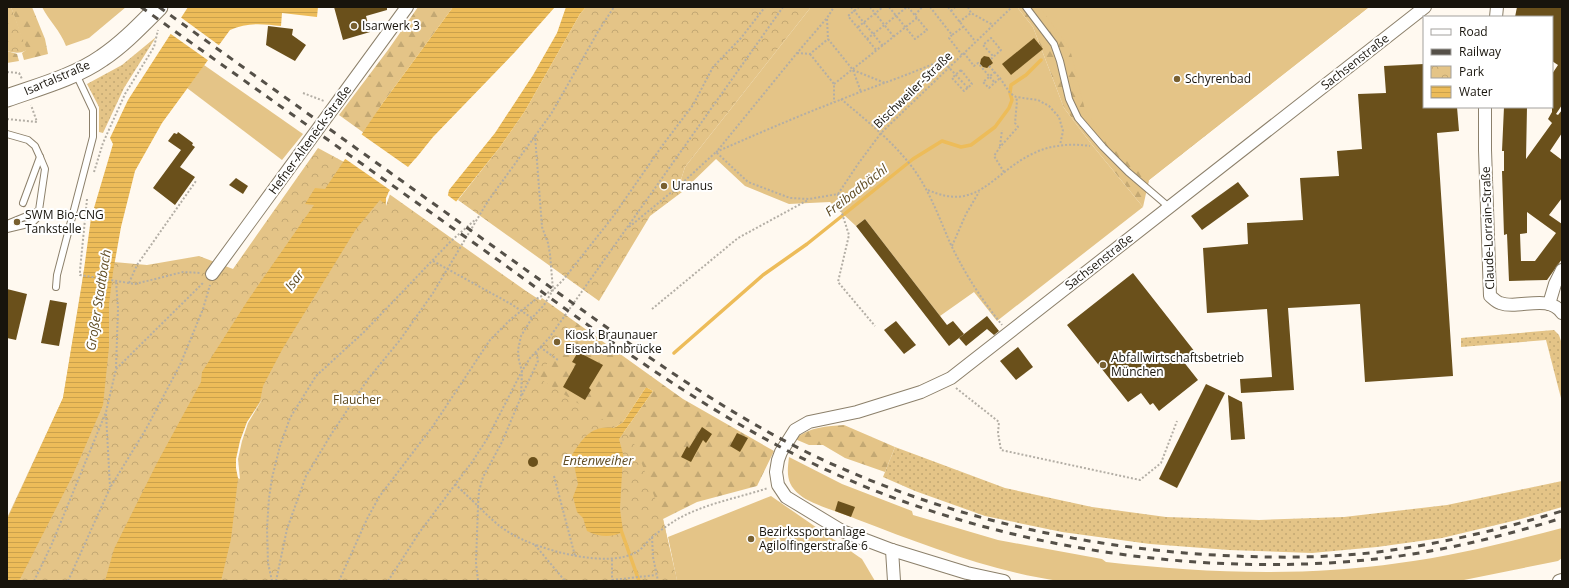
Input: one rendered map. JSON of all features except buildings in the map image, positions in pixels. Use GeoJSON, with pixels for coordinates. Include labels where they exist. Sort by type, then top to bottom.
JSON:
{"type":"FeatureCollection","features":[{"type":"Feature","properties":{"kind":"main road","name":"Isartalstraße"},"geometry":{"type":"LineString","coordinates":[[7,98],[75,73],[102,59],[123,42],[159,7]]}},
{"type":"Feature","properties":{"kind":"street","name":"Hefner-Alteneck-Straße"},"geometry":{"type":"LineString","coordinates":[[212,274],[407,7]]}},
{"type":"Feature","properties":{"kind":"street","name":"Sachsenstraße"},"geometry":{"type":"LineString","coordinates":[[778,485],[776,472],[778,460],[781,452],[795,430],[809,422],[857,412],[921,392],[952,378],[1426,7]]}},
{"type":"Feature","properties":{"kind":"street","name":"Claude-Lorrain-Straße"},"geometry":{"type":"LineString","coordinates":[[1485,108],[1488,286],[1490,296],[1498,303],[1507,305],[1549,304]]}},
{"type":"Feature","properties":{"kind":"street"},"geometry":{"type":"LineString","coordinates":[[1562,270],[1555,284],[1549,304],[1559,308],[1562,313]]}},
{"type":"Feature","properties":{"kind":"street"},"geometry":{"type":"LineString","coordinates":[[778,485],[786,497],[842,531],[892,550],[967,573],[1004,581]]}},
{"type":"Feature","properties":{"kind":"street"},"geometry":{"type":"LineString","coordinates":[[892,550],[894,581]]}},
{"type":"Feature","properties":{"kind":"lane"},"geometry":{"type":"LineString","coordinates":[[1026,7],[1054,44],[1069,99],[1078,118],[1103,147],[1128,172],[1169,207]]}},
{"type":"Feature","properties":{"kind":"lane"},"geometry":{"type":"LineString","coordinates":[[56,287],[57,275],[93,137],[93,110],[75,73]]}},
{"type":"Feature","properties":{"kind":"lane"},"geometry":{"type":"LineString","coordinates":[[7,134],[28,140],[35,146],[45,169],[38,218],[32,223],[7,229]]}},
{"type":"Feature","properties":{"kind":"lane"},"geometry":{"type":"LineString","coordinates":[[23,203],[40,157]]}},
{"type":"Feature","properties":{"kind":"lane"},"geometry":{"type":"LineString","coordinates":[[7,224],[39,212]]}},
{"type":"Feature","properties":{"kind":"path"},"geometry":{"type":"LineString","coordinates":[[276,581],[287,529],[306,476],[332,433],[368,379],[404,334],[433,293],[488,200],[551,114],[599,30],[614,7]]}},
{"type":"Feature","properties":{"kind":"path"},"geometry":{"type":"LineString","coordinates":[[521,396],[522,371],[519,361],[519,343],[521,336],[532,318],[544,305],[553,290],[563,280],[612,218],[662,146],[693,105],[713,67],[741,38],[765,7]]}},
{"type":"Feature","properties":{"kind":"path"},"geometry":{"type":"LineString","coordinates":[[388,581],[419,533],[472,462],[487,439],[522,371],[536,351],[549,338],[782,7]]}},
{"type":"Feature","properties":{"kind":"path"},"geometry":{"type":"LineString","coordinates":[[625,229],[679,186],[716,152],[827,18],[834,7]]}},
{"type":"Feature","properties":{"kind":"path"},"geometry":{"type":"LineString","coordinates":[[851,7],[883,46]]}},
{"type":"Feature","properties":{"kind":"path"},"geometry":{"type":"LineString","coordinates":[[859,7],[848,16],[877,51]]}},
{"type":"Feature","properties":{"kind":"path"},"geometry":{"type":"LineString","coordinates":[[870,7],[894,37]]}},
{"type":"Feature","properties":{"kind":"path"},"geometry":{"type":"LineString","coordinates":[[858,27],[883,7]]}},
{"type":"Feature","properties":{"kind":"path"},"geometry":{"type":"LineString","coordinates":[[867,39],[896,16],[908,7],[927,30],[915,39],[896,16],[889,7]]}},
{"type":"Feature","properties":{"kind":"path"},"geometry":{"type":"LineString","coordinates":[[915,15],[922,7]]}},
{"type":"Feature","properties":{"kind":"path"},"geometry":{"type":"LineString","coordinates":[[930,7],[952,35]]}},
{"type":"Feature","properties":{"kind":"path"},"geometry":{"type":"LineString","coordinates":[[948,7],[976,41]]}},
{"type":"Feature","properties":{"kind":"path"},"geometry":{"type":"LineString","coordinates":[[951,11],[955,7]]}},
{"type":"Feature","properties":{"kind":"path"},"geometry":{"type":"LineString","coordinates":[[968,7],[971,13],[993,25]]}},
{"type":"Feature","properties":{"kind":"path","name":"Bischweiler-Straße"},"geometry":{"type":"LineString","coordinates":[[838,194],[881,133],[1012,7]]}},
{"type":"Feature","properties":{"kind":"path"},"geometry":{"type":"LineString","coordinates":[[960,22],[971,13]]}},
{"type":"Feature","properties":{"kind":"path"},"geometry":{"type":"LineString","coordinates":[[827,18],[828,39],[853,70],[861,92]]}},
{"type":"Feature","properties":{"kind":"path"},"geometry":{"type":"LineString","coordinates":[[834,84],[918,18]]}},
{"type":"Feature","properties":{"kind":"path"},"geometry":{"type":"LineString","coordinates":[[963,27],[948,38],[974,66],[978,63],[982,66],[995,83]]}},
{"type":"Feature","properties":{"kind":"path"},"geometry":{"type":"LineString","coordinates":[[94,173],[103,143],[125,94],[154,46],[158,30]]}},
{"type":"Feature","properties":{"kind":"path"},"geometry":{"type":"LineString","coordinates":[[990,59],[1001,50],[991,38],[983,45],[993,56]]}},
{"type":"Feature","properties":{"kind":"path"},"geometry":{"type":"LineString","coordinates":[[797,53],[810,54],[828,39]]}},
{"type":"Feature","properties":{"kind":"path"},"geometry":{"type":"LineString","coordinates":[[810,54],[834,84],[834,102]]}},
{"type":"Feature","properties":{"kind":"path"},"geometry":{"type":"LineString","coordinates":[[716,152],[841,99],[886,83],[942,60],[968,88]]}},
{"type":"Feature","properties":{"kind":"path"},"geometry":{"type":"LineString","coordinates":[[989,66],[1000,78],[1010,94],[1016,97],[1038,100],[1049,106],[1059,117],[1063,131],[1060,145]]}},
{"type":"Feature","properties":{"kind":"path"},"geometry":{"type":"LineString","coordinates":[[853,70],[886,83]]}},
{"type":"Feature","properties":{"kind":"path"},"geometry":{"type":"LineString","coordinates":[[960,70],[972,84],[964,91],[952,78],[956,75],[960,70]]}},
{"type":"Feature","properties":{"kind":"path"},"geometry":{"type":"LineString","coordinates":[[995,72],[983,82],[988,88],[1000,78]]}},
{"type":"Feature","properties":{"kind":"path"},"geometry":{"type":"LineString","coordinates":[[958,84],[966,77]]}},
{"type":"Feature","properties":{"kind":"path"},"geometry":{"type":"LineString","coordinates":[[303,93],[335,106]]}},
{"type":"Feature","properties":{"kind":"path"},"geometry":{"type":"LineString","coordinates":[[1004,172],[994,156],[1018,127],[1015,123],[1016,97]]}},
{"type":"Feature","properties":{"kind":"path"},"geometry":{"type":"LineString","coordinates":[[841,99],[881,133],[915,170],[927,190],[971,284],[1009,333]]}},
{"type":"Feature","properties":{"kind":"path"},"geometry":{"type":"LineString","coordinates":[[7,119],[37,122]]}},
{"type":"Feature","properties":{"kind":"path"},"geometry":{"type":"LineString","coordinates":[[1000,147],[1002,130]]}},
{"type":"Feature","properties":{"kind":"path"},"geometry":{"type":"LineString","coordinates":[[535,135],[542,227],[548,243],[550,254],[553,290]]}},
{"type":"Feature","properties":{"kind":"path"},"geometry":{"type":"LineString","coordinates":[[927,190],[954,198],[969,195],[980,191],[1004,172],[1030,155],[1060,145],[1103,147]]}},
{"type":"Feature","properties":{"kind":"path"},"geometry":{"type":"LineString","coordinates":[[716,152],[748,182],[790,198],[809,199],[838,194],[840,207],[849,235],[838,282],[875,326]]}},
{"type":"Feature","properties":{"kind":"path"},"geometry":{"type":"LineString","coordinates":[[129,283],[137,265],[196,181]]}},
{"type":"Feature","properties":{"kind":"path"},"geometry":{"type":"LineString","coordinates":[[952,246],[966,214],[980,191]]}},
{"type":"Feature","properties":{"kind":"path"},"geometry":{"type":"LineString","coordinates":[[87,195],[80,275],[135,284],[183,272],[212,274]]}},
{"type":"Feature","properties":{"kind":"path"},"geometry":{"type":"LineString","coordinates":[[652,309],[738,238],[809,199]]}},
{"type":"Feature","properties":{"kind":"path"},"geometry":{"type":"LineString","coordinates":[[272,581],[268,563],[267,528],[269,498],[278,452],[290,418],[316,376],[364,332],[451,241],[478,216]]}},
{"type":"Feature","properties":{"kind":"path"},"geometry":{"type":"LineString","coordinates":[[432,261],[521,310],[532,318]]}},
{"type":"Feature","properties":{"kind":"path"},"geometry":{"type":"LineString","coordinates":[[116,369],[212,274]]}},
{"type":"Feature","properties":{"kind":"path"},"geometry":{"type":"LineString","coordinates":[[68,581],[110,488],[146,429],[180,365],[203,309],[212,274]]}},
{"type":"Feature","properties":{"kind":"path"},"geometry":{"type":"LineString","coordinates":[[34,581],[51,546],[106,412],[116,369],[118,309],[116,281]]}},
{"type":"Feature","properties":{"kind":"path"},"geometry":{"type":"LineString","coordinates":[[339,581],[367,520],[380,497],[433,426],[490,340],[521,310],[536,299],[553,290]]}},
{"type":"Feature","properties":{"kind":"path"},"geometry":{"type":"LineString","coordinates":[[540,347],[558,360]]}},
{"type":"Feature","properties":{"kind":"path"},"geometry":{"type":"LineString","coordinates":[[478,581],[476,563],[479,491],[483,477],[502,442],[521,396],[538,361],[536,351]]}},
{"type":"Feature","properties":{"kind":"path"},"geometry":{"type":"LineString","coordinates":[[952,378],[954,386],[999,422],[998,433],[1001,450],[1140,480],[1161,463],[1177,421]]}},
{"type":"Feature","properties":{"kind":"path"},"geometry":{"type":"LineString","coordinates":[[106,412],[110,488]]}},
{"type":"Feature","properties":{"kind":"path"},"geometry":{"type":"LineString","coordinates":[[554,476],[575,556]]}},
{"type":"Feature","properties":{"kind":"path"},"geometry":{"type":"LineString","coordinates":[[455,484],[510,533],[534,544],[575,556],[612,559],[624,557],[638,551],[652,537],[676,520],[703,509],[778,485]]}},
{"type":"Feature","properties":{"kind":"path"},"geometry":{"type":"LineString","coordinates":[[652,537],[653,557],[658,581]]}},
{"type":"Feature","properties":{"kind":"path"},"geometry":{"type":"LineString","coordinates":[[534,544],[565,581]]}},
{"type":"Feature","properties":{"kind":"path"},"geometry":{"type":"LineString","coordinates":[[612,559],[612,581],[634,576],[656,575]]}},
{"type":"Feature","properties":{"kind":"green space"},"geometry":{"type":"Polygon","coordinates":[[[7,7],[11,7],[27,50],[22,52],[17,53],[7,51],[7,7]]]}},
{"type":"Feature","properties":{"kind":"green space"},"geometry":{"type":"Polygon","coordinates":[[[11,7],[32,7],[45,39],[48,54],[24,60],[22,53],[26,50],[11,7]]]}},
{"type":"Feature","properties":{"kind":"green space"},"geometry":{"type":"Polygon","coordinates":[[[42,7],[126,7],[89,38],[66,46],[61,35],[42,7]]]}},
{"type":"Feature","properties":{"kind":"green space"},"geometry":{"type":"Polygon","coordinates":[[[418,7],[453,7],[382,104],[364,133],[339,115],[418,7]]]}},
{"type":"Feature","properties":{"kind":"green space"},"geometry":{"type":"Polygon","coordinates":[[[586,7],[811,7],[685,167],[679,186],[682,192],[650,216],[599,301],[458,200],[500,147],[525,111],[580,14],[586,7]]]}},
{"type":"Feature","properties":{"kind":"green space"},"geometry":{"type":"Polygon","coordinates":[[[811,7],[1017,7],[1033,27],[1064,108],[1143,207],[997,321],[974,292],[940,316],[865,219],[856,226],[830,202],[789,204],[745,186],[716,159],[682,192],[679,186],[685,167],[811,7]]]}},
{"type":"Feature","properties":{"kind":"green space","name":"Schyrenbad"},"geometry":{"type":"Polygon","coordinates":[[[1017,7],[1369,7],[1149,180],[1143,207],[1064,108],[1033,27],[1017,7]]]}},
{"type":"Feature","properties":{"kind":"green space","name":"Schyrenbad"},"geometry":{"type":"Polygon","coordinates":[[[1040,7],[1369,7],[1149,180],[1110,145],[1085,110],[1070,49],[1040,7]]]}},
{"type":"Feature","properties":{"kind":"green space"},"geometry":{"type":"Polygon","coordinates":[[[156,37],[124,88],[103,133],[99,132],[99,107],[87,84],[122,65],[156,37]]]}},
{"type":"Feature","properties":{"kind":"green space"},"geometry":{"type":"Polygon","coordinates":[[[7,51],[17,54],[19,61],[7,63],[7,51]]]}},
{"type":"Feature","properties":{"kind":"green space"},"geometry":{"type":"Polygon","coordinates":[[[204,65],[303,134],[282,160],[187,88],[204,65]]]}},
{"type":"Feature","properties":{"kind":"green space","name":"Flaucher"},"geometry":{"type":"Polygon","coordinates":[[[318,148],[344,162],[526,291],[577,324],[537,377],[632,438],[663,519],[677,581],[7,581],[7,518],[63,398],[84,270],[112,272],[114,262],[147,265],[199,256],[233,269],[318,148]]]}},
{"type":"Feature","properties":{"kind":"green space"},"geometry":{"type":"Polygon","coordinates":[[[542,298],[683,399],[774,451],[757,486],[697,502],[663,519],[677,581],[345,581],[542,298]],[[646,387],[623,422],[614,428],[619,439],[653,391],[646,387]]]}},
{"type":"Feature","properties":{"kind":"green space"},"geometry":{"type":"Polygon","coordinates":[[[1554,330],[1559,335],[1562,344],[1562,402],[1546,340],[1461,347],[1461,338],[1554,330]]]}},
{"type":"Feature","properties":{"kind":"green space"},"geometry":{"type":"Polygon","coordinates":[[[844,425],[895,447],[885,472],[845,458],[823,445],[809,445],[795,439],[812,430],[844,425]]]}},
{"type":"Feature","properties":{"kind":"green space"},"geometry":{"type":"Polygon","coordinates":[[[895,447],[1005,488],[1092,507],[1166,517],[1259,520],[1344,517],[1447,505],[1562,481],[1562,507],[1521,519],[1442,538],[1377,547],[1312,553],[1229,550],[1150,544],[1062,532],[985,516],[915,491],[883,477],[895,447]]]}},
{"type":"Feature","properties":{"kind":"green space"},"geometry":{"type":"Polygon","coordinates":[[[789,457],[842,484],[912,511],[913,515],[998,540],[1102,559],[1106,562],[1216,571],[1289,572],[1326,570],[1399,563],[1440,557],[1562,528],[1562,558],[1558,561],[1459,581],[1059,581],[1007,571],[981,564],[906,538],[811,502],[800,495],[792,487],[788,478],[789,457]]]}},
{"type":"Feature","properties":{"kind":"green space","name":"Bezirkssportanlage Agilolfingerstraße 6"},"geometry":{"type":"Polygon","coordinates":[[[771,496],[862,559],[875,581],[677,581],[668,537],[771,496]]]}},
{"type":"Feature","properties":{"kind":"water","name":"Großer Stadtbach"},"geometry":{"type":"Polygon","coordinates":[[[188,7],[318,7],[317,17],[282,13],[281,26],[261,24],[236,27],[230,30],[162,123],[135,171],[121,227],[113,272],[109,304],[109,347],[103,405],[72,477],[19,581],[7,581],[7,520],[63,398],[82,284],[91,218],[113,144],[110,138],[128,100],[188,7]]]}},
{"type":"Feature","properties":{"kind":"water","name":"Isar"},"geometry":{"type":"Polygon","coordinates":[[[453,7],[555,7],[515,52],[433,137],[388,193],[385,204],[380,200],[356,229],[283,348],[263,386],[260,401],[247,422],[240,441],[236,468],[238,478],[231,539],[221,581],[105,581],[114,549],[157,463],[201,382],[202,372],[248,300],[314,205],[305,204],[315,188],[325,189],[382,104],[453,7]]]}},
{"type":"Feature","properties":{"kind":"water"},"geometry":{"type":"Polygon","coordinates":[[[566,7],[586,7],[580,14],[525,111],[500,147],[443,218],[449,190],[495,133],[533,75],[557,33],[566,7]]]}},
{"type":"Feature","properties":{"kind":"water","name":"Entenweiher"},"geometry":{"type":"Polygon","coordinates":[[[646,387],[653,391],[619,439],[623,454],[620,509],[623,532],[609,536],[601,536],[592,533],[587,531],[583,518],[577,512],[573,497],[578,484],[572,455],[588,434],[599,429],[614,428],[623,422],[646,387]]]}},
{"type":"Feature","properties":{"kind":"pier"},"geometry":{"type":"Polygon","coordinates":[[[179,16],[220,46],[209,61],[168,32],[179,16]]]}},
{"type":"Feature","properties":{"kind":"pier"},"geometry":{"type":"Polygon","coordinates":[[[361,134],[408,167],[415,159],[419,157],[390,194],[386,206],[386,198],[390,190],[344,158],[361,134]]]}},
{"type":"Feature","properties":{"kind":"pier"},"geometry":{"type":"Polygon","coordinates":[[[446,194],[458,203],[443,220],[441,218],[446,194]]]}},
{"type":"Feature","properties":{"kind":"pier"},"geometry":{"type":"Polygon","coordinates":[[[263,398],[248,423],[242,441],[238,459],[240,479],[238,478],[236,468],[236,459],[240,441],[247,422],[263,398]]]}},
{"type":"Feature","properties":{"kind":"waterway","name":"Freibadbächl"},"geometry":{"type":"LineString","coordinates":[[674,353],[763,275],[807,244],[913,159],[942,141],[961,147],[971,145],[995,127],[1009,108],[1012,100],[1010,93],[1011,85],[1026,75],[1041,60]]}},
{"type":"Feature","properties":{"kind":"waterway"},"geometry":{"type":"LineString","coordinates":[[621,530],[639,581]]}},
{"type":"Feature","properties":{"kind":"railway"},"geometry":{"type":"LineString","coordinates":[[141,7],[621,349],[663,377],[750,430],[794,454],[840,476],[902,501],[967,522],[1034,539],[1103,552],[1172,560],[1241,564],[1309,564],[1400,556],[1470,543],[1562,518]]}},
{"type":"Feature","properties":{"kind":"railway"},"geometry":{"type":"LineString","coordinates":[[159,7],[606,327],[683,380],[764,429],[805,451],[890,488],[976,516],[1064,536],[1153,550],[1243,556],[1333,556],[1402,549],[1471,535],[1562,511]]}},
{"type":"Feature","properties":{"kind":"place","name":"Isarwerk 3"},"geometry":{"type":"Point","coordinates":[354,26]}},
{"type":"Feature","properties":{"kind":"place","name":"Schyrenbad"},"geometry":{"type":"Point","coordinates":[1177,79]}},
{"type":"Feature","properties":{"kind":"place","name":"Uranus"},"geometry":{"type":"Point","coordinates":[664,186]}},
{"type":"Feature","properties":{"kind":"place","name":"SWM Bio-CNG Tankstelle"},"geometry":{"type":"Point","coordinates":[17,222]}},
{"type":"Feature","properties":{"kind":"place","name":"Kiosk Braunauer Eisenbahnbrücke"},"geometry":{"type":"Point","coordinates":[557,342]}},
{"type":"Feature","properties":{"kind":"place","name":"Abfallwirtschaftsbetrieb München"},"geometry":{"type":"Point","coordinates":[1103,365]}},
{"type":"Feature","properties":{"kind":"place","name":"Bezirkssportanlage Agilolfingerstraße 6"},"geometry":{"type":"Point","coordinates":[751,539]}}]}
